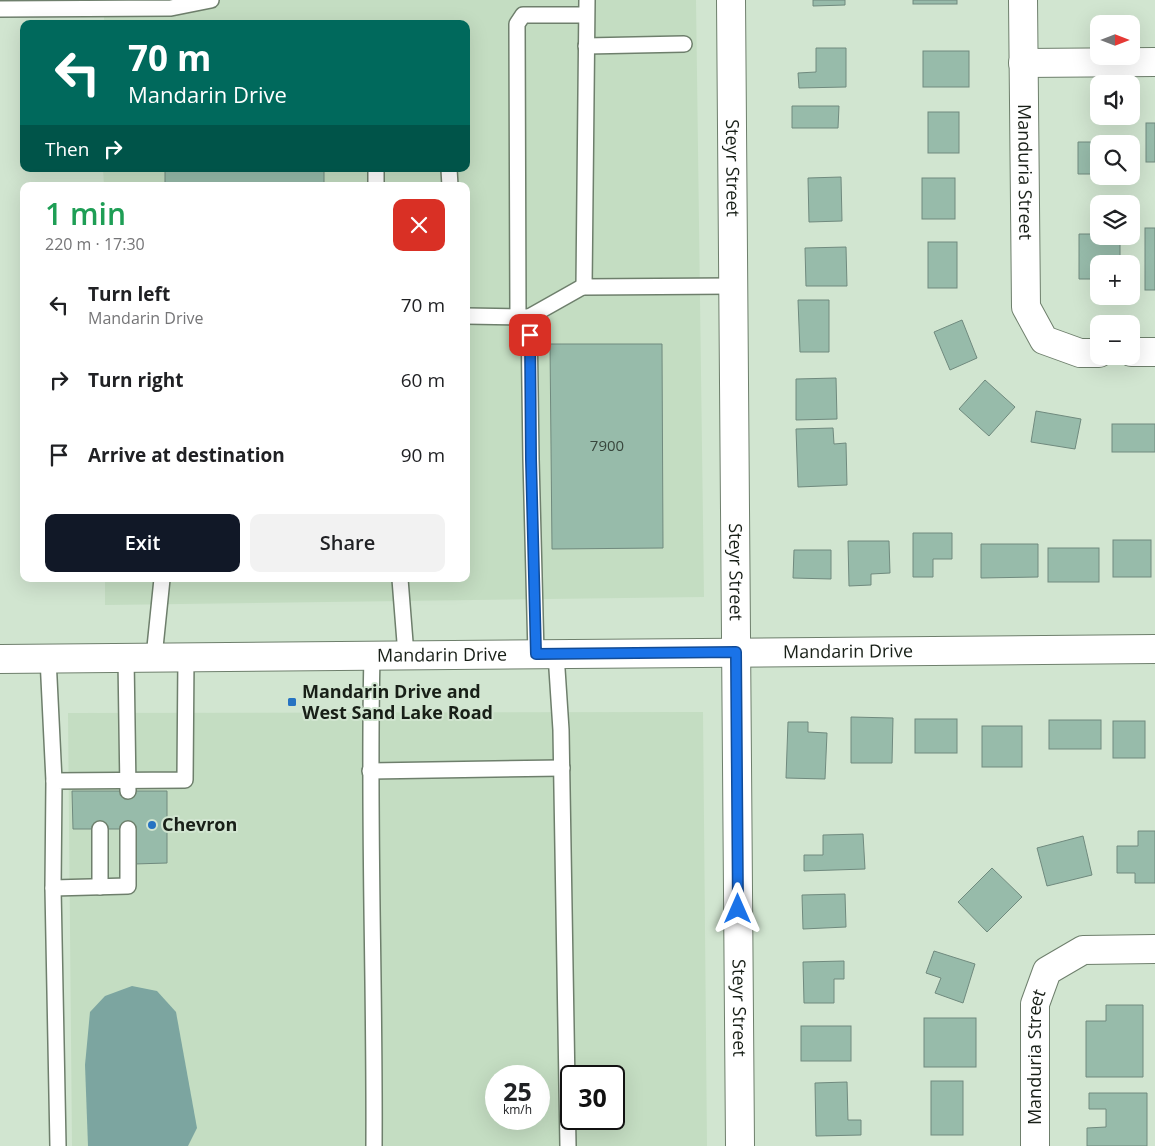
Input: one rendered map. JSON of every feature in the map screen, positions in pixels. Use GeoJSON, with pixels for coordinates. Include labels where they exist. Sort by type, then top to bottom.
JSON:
{"type":"FeatureCollection","features":[{"type":"Feature","properties":{"kind":"street","name":"Steyr Street"},"geometry":{"type":"LineString","coordinates":[[731,0],[740,1146]]}},
{"type":"Feature","properties":{"kind":"street","name":"Manduria Street"},"geometry":{"type":"LineString","coordinates":[[1023,0],[1026,307],[1044,340],[1080,353],[1090,353]]}},
{"type":"Feature","properties":{"kind":"street"},"geometry":{"type":"LineString","coordinates":[[1023,63],[1155,62]]}},
{"type":"Feature","properties":{"kind":"street"},"geometry":{"type":"LineString","coordinates":[[1140,352],[1155,352]]}},
{"type":"Feature","properties":{"kind":"street","name":"Mandarin Drive"},"geometry":{"type":"LineString","coordinates":[[0,659],[1155,649]]}},
{"type":"Feature","properties":{"kind":"street","name":"Manduria Street"},"geometry":{"type":"LineString","coordinates":[[1035,1146],[1035,1004],[1047,971],[1083,950],[1155,949]]}},
{"type":"Feature","properties":{"kind":"lane"},"geometry":{"type":"LineString","coordinates":[[0,9],[170,8],[211,0]]}},
{"type":"Feature","properties":{"kind":"lane"},"geometry":{"type":"LineString","coordinates":[[568,1146],[562,768],[546,654],[531,459],[524,317],[517,24],[523,15],[587,7],[584,286]]}},
{"type":"Feature","properties":{"kind":"lane"},"geometry":{"type":"LineString","coordinates":[[586,46],[684,44]]}},
{"type":"Feature","properties":{"kind":"lane"},"geometry":{"type":"LineString","coordinates":[[470,316],[524,317],[584,286],[733,286]]}},
{"type":"Feature","properties":{"kind":"lane"},"geometry":{"type":"LineString","coordinates":[[154,657],[162,582]]}},
{"type":"Feature","properties":{"kind":"lane"},"geometry":{"type":"LineString","coordinates":[[400,582],[406,655]]}},
{"type":"Feature","properties":{"kind":"lane"},"geometry":{"type":"LineString","coordinates":[[372,656],[370,771],[374,1146]]}},
{"type":"Feature","properties":{"kind":"lane"},"geometry":{"type":"LineString","coordinates":[[54,781],[100,786],[128,786],[185,780],[186,657]]}},
{"type":"Feature","properties":{"kind":"lane"},"geometry":{"type":"LineString","coordinates":[[48,658],[54,781],[53,888],[58,1146]]}},
{"type":"Feature","properties":{"kind":"lane"},"geometry":{"type":"LineString","coordinates":[[126,658],[128,786]]}},
{"type":"Feature","properties":{"kind":"lane"},"geometry":{"type":"LineString","coordinates":[[370,771],[562,768]]}},
{"type":"Feature","properties":{"kind":"lane"},"geometry":{"type":"LineString","coordinates":[[100,829],[100,887]]}},
{"type":"Feature","properties":{"kind":"lane"},"geometry":{"type":"LineString","coordinates":[[53,888],[128,886],[128,829]]}},
{"type":"Feature","properties":{"kind":"shaded area"},"geometry":{"type":"Polygon","coordinates":[[[104,0],[696,0],[704,597],[105,605],[105,582],[470,582],[470,182],[104,182],[103,172],[470,172],[470,20],[104,20],[104,0]]]}},
{"type":"Feature","properties":{"kind":"shaded area"},"geometry":{"type":"Polygon","coordinates":[[[703,712],[707,1146],[72,1146],[68,713],[703,712]]]}},
{"type":"Feature","properties":{"kind":"water"},"geometry":{"type":"Polygon","coordinates":[[[132,986],[157,991],[176,1012],[197,1128],[188,1146],[88,1146],[85,1065],[90,1012],[105,996],[132,986]]]}},
{"type":"Feature","properties":{"kind":"building"},"geometry":{"type":"Polygon","coordinates":[[[813,0],[845,0],[845,5],[813,6],[813,0]]]}},
{"type":"Feature","properties":{"kind":"building"},"geometry":{"type":"Polygon","coordinates":[[[913,0],[957,0],[957,4],[913,4],[913,0]]]}},
{"type":"Feature","properties":{"kind":"building"},"geometry":{"type":"Polygon","coordinates":[[[816,48],[846,48],[846,87],[799,88],[798,73],[816,72],[816,48]]]}},
{"type":"Feature","properties":{"kind":"building"},"geometry":{"type":"Polygon","coordinates":[[[923,51],[969,51],[969,87],[923,87],[923,51]]]}},
{"type":"Feature","properties":{"kind":"building"},"geometry":{"type":"Polygon","coordinates":[[[792,106],[839,106],[838,128],[792,128],[792,106]]]}},
{"type":"Feature","properties":{"kind":"building"},"geometry":{"type":"Polygon","coordinates":[[[928,112],[959,112],[959,153],[928,153],[928,112]]]}},
{"type":"Feature","properties":{"kind":"building"},"geometry":{"type":"Polygon","coordinates":[[[1146,123],[1155,123],[1155,162],[1146,162],[1146,123]]]}},
{"type":"Feature","properties":{"kind":"building"},"geometry":{"type":"Polygon","coordinates":[[[1078,142],[1090,142],[1090,174],[1078,174],[1078,142]]]}},
{"type":"Feature","properties":{"kind":"building"},"geometry":{"type":"Polygon","coordinates":[[[165,172],[324,172],[324,182],[165,182],[165,172]]]}},
{"type":"Feature","properties":{"kind":"building"},"geometry":{"type":"Polygon","coordinates":[[[841,177],[842,221],[809,222],[808,178],[841,177]]]}},
{"type":"Feature","properties":{"kind":"building"},"geometry":{"type":"Polygon","coordinates":[[[922,178],[955,178],[955,219],[922,219],[922,178]]]}},
{"type":"Feature","properties":{"kind":"building"},"geometry":{"type":"Polygon","coordinates":[[[1145,228],[1155,228],[1155,290],[1145,290],[1145,228]]]}},
{"type":"Feature","properties":{"kind":"building"},"geometry":{"type":"Polygon","coordinates":[[[1079,234],[1090,234],[1090,245],[1120,245],[1120,255],[1090,255],[1090,279],[1079,279],[1079,234]]]}},
{"type":"Feature","properties":{"kind":"building"},"geometry":{"type":"Polygon","coordinates":[[[928,242],[957,242],[957,288],[928,288],[928,242]]]}},
{"type":"Feature","properties":{"kind":"building"},"geometry":{"type":"Polygon","coordinates":[[[846,247],[847,286],[806,286],[805,248],[846,247]]]}},
{"type":"Feature","properties":{"kind":"building"},"geometry":{"type":"Polygon","coordinates":[[[798,300],[829,300],[829,352],[800,352],[798,300]]]}},
{"type":"Feature","properties":{"kind":"building"},"geometry":{"type":"Polygon","coordinates":[[[962,320],[977,358],[950,370],[934,332],[962,320]]]}},
{"type":"Feature","properties":{"kind":"building"},"geometry":{"type":"Polygon","coordinates":[[[550,344],[662,344],[663,548],[552,549],[550,344]]]}},
{"type":"Feature","properties":{"kind":"building"},"geometry":{"type":"Polygon","coordinates":[[[836,378],[837,419],[796,420],[796,379],[836,378]]]}},
{"type":"Feature","properties":{"kind":"building"},"geometry":{"type":"Polygon","coordinates":[[[985,380],[1015,407],[989,436],[959,409],[985,380]]]}},
{"type":"Feature","properties":{"kind":"building"},"geometry":{"type":"Polygon","coordinates":[[[1036,411],[1081,419],[1075,449],[1031,442],[1036,411]]]}},
{"type":"Feature","properties":{"kind":"building"},"geometry":{"type":"Polygon","coordinates":[[[1112,424],[1155,424],[1155,452],[1112,452],[1112,424]]]}},
{"type":"Feature","properties":{"kind":"building"},"geometry":{"type":"Polygon","coordinates":[[[833,428],[834,444],[846,443],[847,485],[798,487],[796,429],[833,428]]]}},
{"type":"Feature","properties":{"kind":"building"},"geometry":{"type":"Polygon","coordinates":[[[913,533],[952,533],[952,559],[933,559],[933,577],[913,577],[913,533]]]}},
{"type":"Feature","properties":{"kind":"building"},"geometry":{"type":"Polygon","coordinates":[[[1113,540],[1151,540],[1151,577],[1113,577],[1113,540]]]}},
{"type":"Feature","properties":{"kind":"building"},"geometry":{"type":"Polygon","coordinates":[[[848,541],[889,541],[890,573],[871,574],[871,585],[849,586],[848,541]]]}},
{"type":"Feature","properties":{"kind":"building"},"geometry":{"type":"Polygon","coordinates":[[[981,544],[1038,544],[1038,577],[981,578],[981,544]]]}},
{"type":"Feature","properties":{"kind":"building"},"geometry":{"type":"Polygon","coordinates":[[[1048,548],[1099,548],[1099,582],[1048,582],[1048,548]]]}},
{"type":"Feature","properties":{"kind":"building"},"geometry":{"type":"Polygon","coordinates":[[[794,550],[831,550],[831,579],[793,578],[794,550]]]}},
{"type":"Feature","properties":{"kind":"building"},"geometry":{"type":"Polygon","coordinates":[[[851,717],[893,718],[892,763],[851,763],[851,717]]]}},
{"type":"Feature","properties":{"kind":"building"},"geometry":{"type":"Polygon","coordinates":[[[915,719],[957,719],[957,753],[915,753],[915,719]]]}},
{"type":"Feature","properties":{"kind":"building"},"geometry":{"type":"Polygon","coordinates":[[[1049,720],[1101,720],[1101,749],[1049,749],[1049,720]]]}},
{"type":"Feature","properties":{"kind":"building"},"geometry":{"type":"Polygon","coordinates":[[[1113,721],[1145,721],[1145,758],[1113,758],[1113,721]]]}},
{"type":"Feature","properties":{"kind":"building"},"geometry":{"type":"Polygon","coordinates":[[[788,722],[808,722],[808,732],[827,733],[825,779],[786,778],[788,722]]]}},
{"type":"Feature","properties":{"kind":"building"},"geometry":{"type":"Polygon","coordinates":[[[982,726],[1022,726],[1022,767],[982,767],[982,726]]]}},
{"type":"Feature","properties":{"kind":"building"},"geometry":{"type":"Polygon","coordinates":[[[72,791],[167,791],[167,863],[134,864],[134,829],[73,829],[72,791]]]}},
{"type":"Feature","properties":{"kind":"building"},"geometry":{"type":"Polygon","coordinates":[[[1138,831],[1155,831],[1155,883],[1135,883],[1135,873],[1117,873],[1117,846],[1138,846],[1138,831]]]}},
{"type":"Feature","properties":{"kind":"building"},"geometry":{"type":"Polygon","coordinates":[[[863,834],[865,869],[804,871],[804,855],[823,855],[823,835],[863,834]]]}},
{"type":"Feature","properties":{"kind":"building"},"geometry":{"type":"Polygon","coordinates":[[[1083,836],[1092,875],[1047,886],[1037,848],[1083,836]]]}},
{"type":"Feature","properties":{"kind":"building"},"geometry":{"type":"Polygon","coordinates":[[[992,868],[1022,897],[987,932],[958,902],[992,868]]]}},
{"type":"Feature","properties":{"kind":"building"},"geometry":{"type":"Polygon","coordinates":[[[845,894],[846,927],[803,929],[802,895],[845,894]]]}},
{"type":"Feature","properties":{"kind":"building"},"geometry":{"type":"Polygon","coordinates":[[[934,951],[975,964],[963,1003],[935,993],[941,978],[926,973],[934,951]]]}},
{"type":"Feature","properties":{"kind":"building"},"geometry":{"type":"Polygon","coordinates":[[[844,961],[844,979],[834,979],[834,1003],[804,1003],[803,962],[844,961]]]}},
{"type":"Feature","properties":{"kind":"building"},"geometry":{"type":"Polygon","coordinates":[[[1106,1005],[1143,1005],[1143,1077],[1086,1077],[1086,1021],[1106,1021],[1106,1005]]]}},
{"type":"Feature","properties":{"kind":"building"},"geometry":{"type":"Polygon","coordinates":[[[924,1018],[976,1018],[976,1067],[924,1067],[924,1018]]]}},
{"type":"Feature","properties":{"kind":"building"},"geometry":{"type":"Polygon","coordinates":[[[801,1026],[851,1026],[851,1061],[801,1061],[801,1026]]]}},
{"type":"Feature","properties":{"kind":"building"},"geometry":{"type":"Polygon","coordinates":[[[931,1081],[963,1081],[963,1135],[931,1135],[931,1081]]]}},
{"type":"Feature","properties":{"kind":"building"},"geometry":{"type":"Polygon","coordinates":[[[847,1082],[848,1120],[861,1120],[861,1135],[816,1136],[815,1083],[847,1082]]]}},
{"type":"Feature","properties":{"kind":"building"},"geometry":{"type":"Polygon","coordinates":[[[1089,1093],[1147,1093],[1147,1146],[1087,1146],[1087,1128],[1106,1127],[1106,1109],[1089,1109],[1089,1093]]]}},
{"type":"Feature","properties":{"kind":"place","name":"Mandarin Drive and West Sand Lake Road"},"geometry":{"type":"Point","coordinates":[292,702]}},
{"type":"Feature","properties":{"kind":"place","name":"Chevron"},"geometry":{"type":"Point","coordinates":[152,825]}},
{"type":"Feature","properties":{"kind":"route"},"geometry":{"type":"LineString","coordinates":[[530,335],[536,654],[736,652],[738,909]]}}]}
